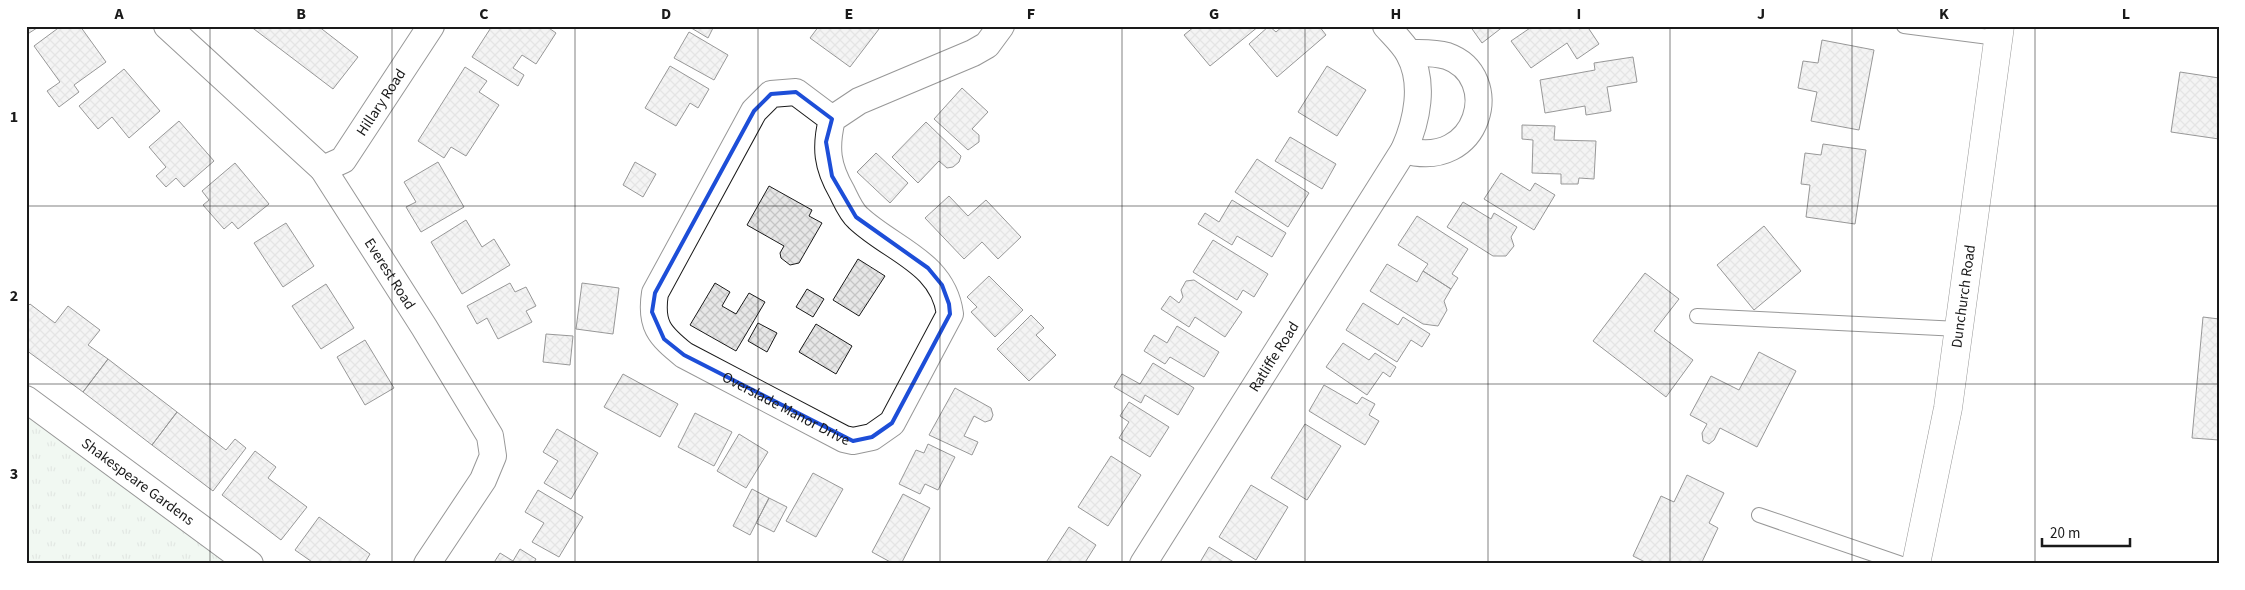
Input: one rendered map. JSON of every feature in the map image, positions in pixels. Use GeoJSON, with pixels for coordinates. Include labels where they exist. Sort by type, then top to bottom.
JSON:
{"type":"FeatureCollection","features":[{"type":"Feature","properties":{"kind":"highway","name":"Dunchurch Road"},"geometry":{"type":"LineString","coordinates":[[1916,564],[1948,408],[1999,32]]}},
{"type":"Feature","properties":{"kind":"street","name":"Everest Road"},"geometry":{"type":"LineString","coordinates":[[167,26],[323,169],[424,327],[490,436],[493,456],[483,480],[428,564]]}},
{"type":"Feature","properties":{"kind":"street","name":"Hillary Road"},"geometry":{"type":"LineString","coordinates":[[323,169],[343,160],[431,26]]}},
{"type":"Feature","properties":{"kind":"street"},"geometry":{"type":"LineString","coordinates":[[832,119],[859,101],[974,53],[987,45],[1001,26]]}},
{"type":"Feature","properties":{"kind":"street","name":"Ratliffe Road"},"geometry":{"type":"LineString","coordinates":[[1143,564],[1404,150],[1416,117],[1418,100],[1416,82],[1409,53],[1386,26]]}},
{"type":"Feature","properties":{"kind":"street"},"geometry":{"type":"LineString","coordinates":[[1404,150],[1420,154],[1432,154],[1456,145],[1473,126],[1478,114],[1478,100],[1470,74],[1461,64],[1449,57],[1436,53],[1409,53]]}},
{"type":"Feature","properties":{"kind":"street","name":"Overslade Manor Drive"},"geometry":{"type":"LineString","coordinates":[[796,92],[832,119],[826,142],[832,176],[856,217],[912,260],[928,268],[942,285],[950,314],[892,423],[872,437],[853,441],[844,439],[684,354],[664,339],[652,312],[656,293],[754,112],[771,94],[796,92]]}},
{"type":"Feature","properties":{"kind":"street","name":"Shakespeare Gardens"},"geometry":{"type":"LineString","coordinates":[[26,399],[250,564]]}},
{"type":"Feature","properties":{"kind":"lane"},"geometry":{"type":"LineString","coordinates":[[1904,26],[1999,32]]}},
{"type":"Feature","properties":{"kind":"lane"},"geometry":{"type":"LineString","coordinates":[[1697,316],[1959,329]]}},
{"type":"Feature","properties":{"kind":"lane"},"geometry":{"type":"LineString","coordinates":[[1758,515],[1902,564]]}},
{"type":"Feature","properties":{"kind":"highlighted area"},"geometry":{"type":"Polygon","coordinates":[[[796,92],[832,119],[826,142],[832,176],[856,217],[928,268],[942,285],[949,304],[950,314],[892,423],[872,437],[853,441],[684,355],[664,339],[652,312],[655,293],[754,111],[771,94],[796,92]]]}},
{"type":"Feature","properties":{"kind":"green space"},"geometry":{"type":"Polygon","coordinates":[[[26,414],[230,564],[26,564],[26,414]]]}},
{"type":"Feature","properties":{"kind":"building"},"geometry":{"type":"Polygon","coordinates":[[[26,26],[40,26],[26,35],[26,26]]]}},
{"type":"Feature","properties":{"kind":"building"},"geometry":{"type":"Polygon","coordinates":[[[61,26],[80,26],[106,62],[74,85],[79,92],[59,107],[47,91],[60,82],[34,46],[61,26]]]}},
{"type":"Feature","properties":{"kind":"building"},"geometry":{"type":"Polygon","coordinates":[[[250,26],[318,26],[358,57],[333,89],[250,26]]]}},
{"type":"Feature","properties":{"kind":"building"},"geometry":{"type":"Polygon","coordinates":[[[492,26],[546,26],[556,33],[536,64],[522,55],[513,68],[524,75],[518,86],[472,57],[492,26]]]}},
{"type":"Feature","properties":{"kind":"building"},"geometry":{"type":"Polygon","coordinates":[[[688,26],[714,26],[708,38],[688,26]]]}},
{"type":"Feature","properties":{"kind":"building"},"geometry":{"type":"Polygon","coordinates":[[[819,26],[875,26],[879,29],[850,67],[810,38],[819,26]]]}},
{"type":"Feature","properties":{"kind":"building"},"geometry":{"type":"Polygon","coordinates":[[[1195,26],[1259,26],[1210,66],[1184,35],[1195,26]]]}},
{"type":"Feature","properties":{"kind":"building"},"geometry":{"type":"Polygon","coordinates":[[[1269,26],[1276,32],[1283,26],[1319,26],[1326,35],[1277,77],[1249,44],[1269,26]]]}},
{"type":"Feature","properties":{"kind":"building"},"geometry":{"type":"Polygon","coordinates":[[[1470,26],[1504,26],[1482,43],[1470,26]]]}},
{"type":"Feature","properties":{"kind":"building"},"geometry":{"type":"Polygon","coordinates":[[[1533,26],[1577,26],[1579,29],[1587,26],[1599,44],[1577,59],[1567,43],[1531,68],[1511,41],[1533,26]]]}},
{"type":"Feature","properties":{"kind":"building"},"geometry":{"type":"Polygon","coordinates":[[[689,32],[728,55],[714,80],[674,58],[689,32]]]}},
{"type":"Feature","properties":{"kind":"building"},"geometry":{"type":"Polygon","coordinates":[[[1822,40],[1874,50],[1859,130],[1811,121],[1817,92],[1798,88],[1803,61],[1818,63],[1822,40]]]}},
{"type":"Feature","properties":{"kind":"building"},"geometry":{"type":"Polygon","coordinates":[[[1633,57],[1637,82],[1607,87],[1611,111],[1586,115],[1585,106],[1545,113],[1540,80],[1595,70],[1594,63],[1633,57]]]}},
{"type":"Feature","properties":{"kind":"building"},"geometry":{"type":"Polygon","coordinates":[[[670,66],[709,89],[698,108],[690,103],[676,126],[645,108],[670,66]]]}},
{"type":"Feature","properties":{"kind":"building"},"geometry":{"type":"Polygon","coordinates":[[[1327,66],[1366,90],[1337,136],[1298,112],[1327,66]]]}},
{"type":"Feature","properties":{"kind":"building"},"geometry":{"type":"Polygon","coordinates":[[[465,67],[487,81],[479,92],[499,105],[466,156],[451,147],[444,158],[418,141],[465,67]]]}},
{"type":"Feature","properties":{"kind":"building"},"geometry":{"type":"Polygon","coordinates":[[[124,69],[160,111],[129,138],[112,117],[98,129],[79,106],[124,69]]]}},
{"type":"Feature","properties":{"kind":"building"},"geometry":{"type":"Polygon","coordinates":[[[2180,72],[2219,78],[2219,139],[2171,132],[2180,72]]]}},
{"type":"Feature","properties":{"kind":"building"},"geometry":{"type":"Polygon","coordinates":[[[962,88],[988,112],[972,129],[979,135],[979,142],[968,150],[934,119],[962,88]]]}},
{"type":"Feature","properties":{"kind":"building"},"geometry":{"type":"Polygon","coordinates":[[[179,121],[214,161],[184,187],[176,178],[166,187],[156,176],[166,167],[149,147],[179,121]]]}},
{"type":"Feature","properties":{"kind":"building"},"geometry":{"type":"Polygon","coordinates":[[[926,122],[961,156],[959,162],[953,167],[947,168],[939,161],[918,183],[892,157],[926,122]]]}},
{"type":"Feature","properties":{"kind":"building"},"geometry":{"type":"Polygon","coordinates":[[[1522,125],[1555,126],[1554,140],[1596,141],[1594,179],[1579,178],[1578,184],[1561,184],[1561,174],[1532,173],[1533,140],[1522,139],[1522,125]]]}},
{"type":"Feature","properties":{"kind":"building"},"geometry":{"type":"Polygon","coordinates":[[[1290,137],[1336,164],[1322,189],[1275,161],[1290,137]]]}},
{"type":"Feature","properties":{"kind":"building"},"geometry":{"type":"Polygon","coordinates":[[[1823,144],[1866,150],[1855,224],[1806,217],[1810,185],[1801,184],[1805,153],[1821,155],[1823,144]]]}},
{"type":"Feature","properties":{"kind":"building"},"geometry":{"type":"Polygon","coordinates":[[[876,153],[908,183],[890,203],[857,172],[876,153]]]}},
{"type":"Feature","properties":{"kind":"building"},"geometry":{"type":"Polygon","coordinates":[[[1257,159],[1309,193],[1288,227],[1235,192],[1257,159]]]}},
{"type":"Feature","properties":{"kind":"building"},"geometry":{"type":"Polygon","coordinates":[[[438,162],[464,207],[421,232],[406,207],[416,202],[404,182],[438,162]]]}},
{"type":"Feature","properties":{"kind":"building"},"geometry":{"type":"Polygon","coordinates":[[[635,162],[656,174],[643,197],[623,185],[635,162]]]}},
{"type":"Feature","properties":{"kind":"building"},"geometry":{"type":"Polygon","coordinates":[[[235,163],[269,204],[238,229],[232,222],[224,229],[203,205],[209,200],[202,191],[235,163]]]}},
{"type":"Feature","properties":{"kind":"building"},"geometry":{"type":"Polygon","coordinates":[[[1501,173],[1530,191],[1535,183],[1555,195],[1534,230],[1484,199],[1501,173]]]}},
{"type":"Feature","properties":{"kind":"building"},"geometry":{"type":"Polygon","coordinates":[[[769,186],[812,210],[809,216],[822,223],[799,263],[790,265],[781,258],[780,253],[784,246],[747,225],[769,186]]]}},
{"type":"Feature","properties":{"kind":"building"},"geometry":{"type":"Polygon","coordinates":[[[949,196],[968,216],[986,200],[1021,237],[998,259],[982,242],[964,259],[925,218],[949,196]]]}},
{"type":"Feature","properties":{"kind":"building"},"geometry":{"type":"Polygon","coordinates":[[[1232,200],[1286,233],[1272,257],[1237,236],[1232,245],[1198,224],[1205,213],[1219,222],[1232,200]]]}},
{"type":"Feature","properties":{"kind":"building"},"geometry":{"type":"Polygon","coordinates":[[[1463,202],[1491,219],[1494,213],[1517,227],[1511,237],[1514,246],[1506,256],[1493,256],[1447,227],[1463,202]]]}},
{"type":"Feature","properties":{"kind":"building"},"geometry":{"type":"Polygon","coordinates":[[[1417,216],[1468,249],[1452,274],[1458,278],[1451,289],[1423,271],[1428,264],[1398,245],[1417,216]]]}},
{"type":"Feature","properties":{"kind":"building"},"geometry":{"type":"Polygon","coordinates":[[[466,220],[482,247],[494,239],[510,265],[462,294],[431,242],[466,220]]]}},
{"type":"Feature","properties":{"kind":"building"},"geometry":{"type":"Polygon","coordinates":[[[286,223],[314,266],[283,287],[254,243],[286,223]]]}},
{"type":"Feature","properties":{"kind":"building"},"geometry":{"type":"Polygon","coordinates":[[[1764,226],[1801,271],[1754,310],[1717,265],[1764,226]]]}},
{"type":"Feature","properties":{"kind":"building"},"geometry":{"type":"Polygon","coordinates":[[[1213,240],[1268,274],[1254,297],[1243,290],[1237,300],[1193,272],[1213,240]]]}},
{"type":"Feature","properties":{"kind":"building"},"geometry":{"type":"Polygon","coordinates":[[[858,259],[885,276],[859,316],[833,300],[858,259]]]}},
{"type":"Feature","properties":{"kind":"building"},"geometry":{"type":"Polygon","coordinates":[[[1387,264],[1417,282],[1423,271],[1451,289],[1444,301],[1447,310],[1438,326],[1423,324],[1370,291],[1387,264]]]}},
{"type":"Feature","properties":{"kind":"building"},"geometry":{"type":"Polygon","coordinates":[[[1645,273],[1679,299],[1654,331],[1693,360],[1666,397],[1593,341],[1645,273]]]}},
{"type":"Feature","properties":{"kind":"building"},"geometry":{"type":"Polygon","coordinates":[[[989,276],[1023,310],[995,337],[971,312],[977,307],[967,297],[989,276]]]}},
{"type":"Feature","properties":{"kind":"building"},"geometry":{"type":"Polygon","coordinates":[[[1194,280],[1242,312],[1225,337],[1195,317],[1189,327],[1161,309],[1170,296],[1179,303],[1183,297],[1181,290],[1186,281],[1194,280]]]}},
{"type":"Feature","properties":{"kind":"building"},"geometry":{"type":"Polygon","coordinates":[[[510,283],[515,292],[526,287],[536,306],[526,311],[532,322],[498,339],[487,318],[477,324],[467,306],[510,283]]]}},
{"type":"Feature","properties":{"kind":"building"},"geometry":{"type":"Polygon","coordinates":[[[582,283],[619,288],[613,334],[576,329],[582,283]]]}},
{"type":"Feature","properties":{"kind":"building"},"geometry":{"type":"Polygon","coordinates":[[[715,283],[730,292],[722,306],[736,314],[749,293],[765,302],[736,351],[690,325],[715,283]]]}},
{"type":"Feature","properties":{"kind":"building"},"geometry":{"type":"Polygon","coordinates":[[[326,284],[354,328],[321,349],[292,306],[326,284]]]}},
{"type":"Feature","properties":{"kind":"building"},"geometry":{"type":"Polygon","coordinates":[[[807,289],[824,299],[813,317],[796,307],[807,289]]]}},
{"type":"Feature","properties":{"kind":"building"},"geometry":{"type":"Polygon","coordinates":[[[1363,303],[1398,325],[1403,317],[1430,334],[1422,347],[1411,340],[1397,362],[1346,330],[1363,303]]]}},
{"type":"Feature","properties":{"kind":"building"},"geometry":{"type":"Polygon","coordinates":[[[30,304],[55,323],[68,306],[100,330],[88,345],[108,359],[83,392],[26,350],[26,308],[30,304]]]}},
{"type":"Feature","properties":{"kind":"building"},"geometry":{"type":"Polygon","coordinates":[[[1031,315],[1044,328],[1036,335],[1056,355],[1029,381],[997,349],[1031,315]]]}},
{"type":"Feature","properties":{"kind":"building"},"geometry":{"type":"Polygon","coordinates":[[[2203,317],[2219,319],[2219,440],[2192,438],[2203,317]]]}},
{"type":"Feature","properties":{"kind":"building"},"geometry":{"type":"Polygon","coordinates":[[[758,323],[777,333],[767,352],[748,341],[758,323]]]}},
{"type":"Feature","properties":{"kind":"building"},"geometry":{"type":"Polygon","coordinates":[[[816,324],[852,346],[836,374],[799,352],[816,324]]]}},
{"type":"Feature","properties":{"kind":"building"},"geometry":{"type":"Polygon","coordinates":[[[1177,326],[1219,352],[1204,377],[1170,357],[1165,364],[1144,351],[1154,335],[1167,343],[1177,326]]]}},
{"type":"Feature","properties":{"kind":"building"},"geometry":{"type":"Polygon","coordinates":[[[546,334],[573,336],[570,365],[543,362],[546,334]]]}},
{"type":"Feature","properties":{"kind":"building"},"geometry":{"type":"Polygon","coordinates":[[[365,340],[394,388],[365,405],[337,357],[365,340]]]}},
{"type":"Feature","properties":{"kind":"building"},"geometry":{"type":"Polygon","coordinates":[[[1343,343],[1369,360],[1375,353],[1396,367],[1390,377],[1383,372],[1367,395],[1326,367],[1343,343]]]}},
{"type":"Feature","properties":{"kind":"building"},"geometry":{"type":"Polygon","coordinates":[[[1759,352],[1796,371],[1757,447],[1720,428],[1714,440],[1709,444],[1703,441],[1702,433],[1707,424],[1690,415],[1711,376],[1739,390],[1759,352]]]}},
{"type":"Feature","properties":{"kind":"building"},"geometry":{"type":"Polygon","coordinates":[[[108,359],[177,412],[152,445],[83,392],[108,359]]]}},
{"type":"Feature","properties":{"kind":"building"},"geometry":{"type":"Polygon","coordinates":[[[1153,363],[1194,388],[1178,415],[1145,395],[1141,403],[1114,387],[1122,374],[1140,384],[1153,363]]]}},
{"type":"Feature","properties":{"kind":"building"},"geometry":{"type":"Polygon","coordinates":[[[623,374],[678,404],[660,437],[604,407],[623,374]]]}},
{"type":"Feature","properties":{"kind":"building"},"geometry":{"type":"Polygon","coordinates":[[[1324,385],[1357,404],[1362,397],[1375,404],[1369,415],[1379,421],[1365,445],[1309,411],[1324,385]]]}},
{"type":"Feature","properties":{"kind":"building"},"geometry":{"type":"Polygon","coordinates":[[[955,388],[991,408],[993,415],[991,420],[985,422],[974,416],[964,436],[978,442],[972,455],[929,435],[955,388]]]}},
{"type":"Feature","properties":{"kind":"building"},"geometry":{"type":"Polygon","coordinates":[[[1129,402],[1169,427],[1150,457],[1119,438],[1129,422],[1120,416],[1129,402]]]}},
{"type":"Feature","properties":{"kind":"building"},"geometry":{"type":"Polygon","coordinates":[[[177,412],[226,450],[235,439],[246,448],[213,491],[152,445],[177,412]]]}},
{"type":"Feature","properties":{"kind":"building"},"geometry":{"type":"Polygon","coordinates":[[[695,413],[732,432],[714,466],[678,447],[695,413]]]}},
{"type":"Feature","properties":{"kind":"building"},"geometry":{"type":"Polygon","coordinates":[[[1305,424],[1341,446],[1307,500],[1271,478],[1305,424]]]}},
{"type":"Feature","properties":{"kind":"building"},"geometry":{"type":"Polygon","coordinates":[[[557,429],[598,453],[571,499],[544,483],[558,461],[543,452],[557,429]]]}},
{"type":"Feature","properties":{"kind":"building"},"geometry":{"type":"Polygon","coordinates":[[[739,434],[768,452],[746,488],[717,471],[739,434]]]}},
{"type":"Feature","properties":{"kind":"building"},"geometry":{"type":"Polygon","coordinates":[[[928,444],[955,457],[938,490],[925,484],[920,494],[899,484],[916,450],[924,453],[928,444]]]}},
{"type":"Feature","properties":{"kind":"building"},"geometry":{"type":"Polygon","coordinates":[[[255,451],[276,467],[268,478],[307,507],[281,540],[222,495],[255,451]]]}},
{"type":"Feature","properties":{"kind":"building"},"geometry":{"type":"Polygon","coordinates":[[[1111,456],[1141,475],[1108,526],[1078,507],[1111,456]]]}},
{"type":"Feature","properties":{"kind":"building"},"geometry":{"type":"Polygon","coordinates":[[[813,473],[843,489],[816,537],[786,521],[813,473]]]}},
{"type":"Feature","properties":{"kind":"building"},"geometry":{"type":"Polygon","coordinates":[[[1687,475],[1724,493],[1709,523],[1718,528],[1701,564],[1649,564],[1633,556],[1661,496],[1674,502],[1687,475]]]}},
{"type":"Feature","properties":{"kind":"building"},"geometry":{"type":"Polygon","coordinates":[[[1251,485],[1288,507],[1256,560],[1219,537],[1251,485]]]}},
{"type":"Feature","properties":{"kind":"building"},"geometry":{"type":"Polygon","coordinates":[[[752,489],[769,498],[750,535],[733,526],[752,489]]]}},
{"type":"Feature","properties":{"kind":"building"},"geometry":{"type":"Polygon","coordinates":[[[538,490],[583,517],[559,557],[532,542],[544,523],[525,512],[538,490]]]}},
{"type":"Feature","properties":{"kind":"building"},"geometry":{"type":"Polygon","coordinates":[[[903,494],[930,508],[901,564],[894,564],[872,552],[903,494]]]}},
{"type":"Feature","properties":{"kind":"building"},"geometry":{"type":"Polygon","coordinates":[[[769,498],[787,507],[774,532],[756,523],[769,498]]]}},
{"type":"Feature","properties":{"kind":"building"},"geometry":{"type":"Polygon","coordinates":[[[319,517],[370,554],[364,564],[315,564],[295,550],[319,517]]]}},
{"type":"Feature","properties":{"kind":"building"},"geometry":{"type":"Polygon","coordinates":[[[1069,527],[1096,545],[1084,564],[1045,564],[1069,527]]]}},
{"type":"Feature","properties":{"kind":"building"},"geometry":{"type":"Polygon","coordinates":[[[1209,547],[1237,564],[1199,564],[1209,547]]]}},
{"type":"Feature","properties":{"kind":"building"},"geometry":{"type":"Polygon","coordinates":[[[520,549],[536,559],[533,564],[493,564],[500,553],[513,561],[520,549]]]}}]}
